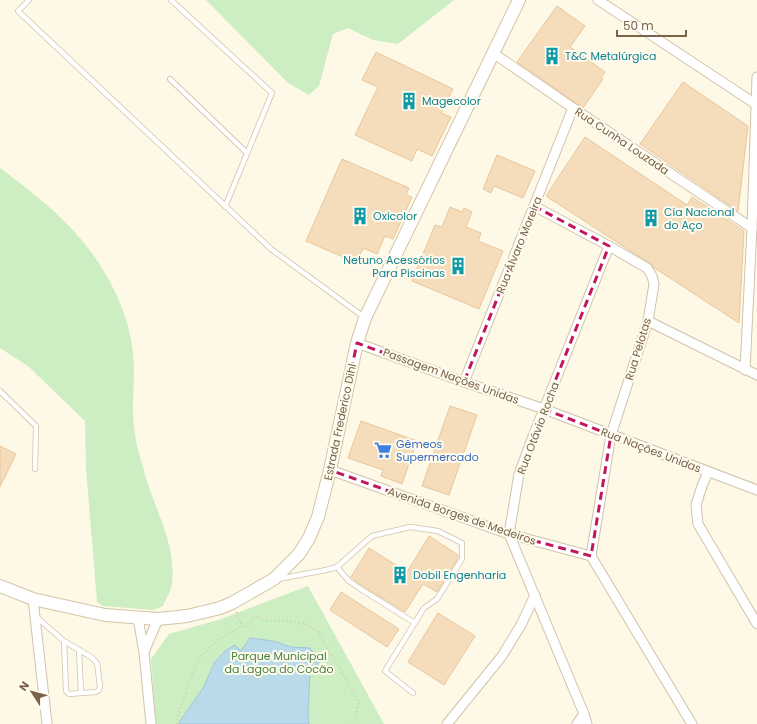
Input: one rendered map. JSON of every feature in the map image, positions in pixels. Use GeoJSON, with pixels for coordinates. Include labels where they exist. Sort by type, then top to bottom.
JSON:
{"type":"FeatureCollection","features":[{"type":"Feature","properties":{"kind":"main road","name":"Estrada Frederico Dihl"},"geometry":{"type":"LineString","coordinates":[[0,586],[33,599],[105,615],[158,619],[187,616],[220,608],[232,603],[274,579],[299,554],[309,538],[318,517],[330,470],[357,343],[365,318],[519,0]]}},
{"type":"Feature","properties":{"kind":"street"},"geometry":{"type":"LineString","coordinates":[[598,0],[756,104]]}},
{"type":"Feature","properties":{"kind":"street","name":"Rua Cunha Louzada"},"geometry":{"type":"LineString","coordinates":[[493,53],[752,228]]}},
{"type":"Feature","properties":{"kind":"street"},"geometry":{"type":"LineString","coordinates":[[745,370],[757,77]]}},
{"type":"Feature","properties":{"kind":"street","name":"Rua Álvaro Moreira"},"geometry":{"type":"LineString","coordinates":[[464,382],[573,108]]}},
{"type":"Feature","properties":{"kind":"street","name":"Rua Pelotas"},"geometry":{"type":"LineString","coordinates":[[534,206],[647,268],[652,276],[654,284],[648,321],[611,434],[591,556]]}},
{"type":"Feature","properties":{"kind":"street","name":"Rua Otávio Rocha"},"geometry":{"type":"LineString","coordinates":[[509,534],[519,474],[609,246]]}},
{"type":"Feature","properties":{"kind":"street"},"geometry":{"type":"LineString","coordinates":[[648,321],[757,375]]}},
{"type":"Feature","properties":{"kind":"street","name":"Passagem Nações Unidas"},"geometry":{"type":"LineString","coordinates":[[357,343],[544,409]]}},
{"type":"Feature","properties":{"kind":"street","name":"Rua Nações Unidas"},"geometry":{"type":"LineString","coordinates":[[544,409],[757,490]]}},
{"type":"Feature","properties":{"kind":"street","name":"Avenida Borges de Medeiros"},"geometry":{"type":"LineString","coordinates":[[330,470],[509,534],[591,556]]}},
{"type":"Feature","properties":{"kind":"street"},"geometry":{"type":"LineString","coordinates":[[708,472],[696,505],[698,524],[757,624]]}},
{"type":"Feature","properties":{"kind":"street"},"geometry":{"type":"LineString","coordinates":[[509,534],[587,724]]}},
{"type":"Feature","properties":{"kind":"street"},"geometry":{"type":"LineString","coordinates":[[591,556],[692,724]]}},
{"type":"Feature","properties":{"kind":"street"},"geometry":{"type":"LineString","coordinates":[[446,724],[502,656],[521,625],[535,595]]}},
{"type":"Feature","properties":{"kind":"street"},"geometry":{"type":"LineString","coordinates":[[33,599],[47,724]]}},
{"type":"Feature","properties":{"kind":"street"},"geometry":{"type":"LineString","coordinates":[[138,618],[144,652],[151,724]]}},
{"type":"Feature","properties":{"kind":"street"},"geometry":{"type":"LineString","coordinates":[[144,652],[158,619]]}},
{"type":"Feature","properties":{"kind":"street"},"geometry":{"type":"LineString","coordinates":[[577,724],[584,714]]}},
{"type":"Feature","properties":{"kind":"lane"},"geometry":{"type":"LineString","coordinates":[[29,0],[18,11],[225,207],[271,249],[365,318]]}},
{"type":"Feature","properties":{"kind":"lane"},"geometry":{"type":"LineString","coordinates":[[171,0],[272,93],[225,207]]}},
{"type":"Feature","properties":{"kind":"lane"},"geometry":{"type":"LineString","coordinates":[[170,79],[248,153]]}},
{"type":"Feature","properties":{"kind":"lane"},"geometry":{"type":"LineString","coordinates":[[0,391],[36,426],[35,469]]}},
{"type":"Feature","properties":{"kind":"lane"},"geometry":{"type":"LineString","coordinates":[[274,579],[337,567],[372,536],[410,527],[438,531],[462,543],[462,559],[438,599],[424,608],[384,671],[413,693]]}},
{"type":"Feature","properties":{"kind":"lane"},"geometry":{"type":"LineString","coordinates":[[337,567],[359,588],[415,623]]}},
{"type":"Feature","properties":{"kind":"lane"},"geometry":{"type":"LineString","coordinates":[[35,616],[64,641],[91,657],[97,663],[100,686],[99,690],[96,692],[69,694],[66,691],[64,641]]}},
{"type":"Feature","properties":{"kind":"lane"},"geometry":{"type":"LineString","coordinates":[[79,650],[82,693]]}},
{"type":"Feature","properties":{"kind":"path"},"geometry":{"type":"LineString","coordinates":[[232,603],[242,626]]}},
{"type":"Feature","properties":{"kind":"path"},"geometry":{"type":"LineString","coordinates":[[177,724],[178,715],[187,687],[199,658],[218,640],[242,626],[245,628],[254,617],[260,617],[265,620],[292,621],[306,624],[318,632],[359,702],[356,716],[351,724]]}},
{"type":"Feature","properties":{"kind":"highlighted area"},"geometry":{"type":"Polygon","coordinates":[[[534,206],[609,246],[544,409],[611,435],[591,556],[509,534],[330,470],[357,343],[464,382],[534,206]]]}},
{"type":"Feature","properties":{"kind":"green space"},"geometry":{"type":"Polygon","coordinates":[[[206,0],[454,0],[398,44],[373,40],[348,28],[333,34],[319,86],[309,95],[288,83],[206,0]]]}},
{"type":"Feature","properties":{"kind":"green space"},"geometry":{"type":"Polygon","coordinates":[[[0,168],[27,188],[61,218],[81,239],[92,253],[112,285],[126,319],[134,363],[133,417],[136,442],[147,482],[163,524],[171,553],[173,569],[171,589],[163,606],[153,610],[103,606],[97,602],[86,469],[85,421],[28,366],[0,348],[0,168]]]}},
{"type":"Feature","properties":{"kind":"green space","name":"Parque Municipal da Lagoa do Cocão"},"geometry":{"type":"Polygon","coordinates":[[[308,586],[384,724],[156,724],[151,659],[169,634],[221,619],[308,586]]]}},
{"type":"Feature","properties":{"kind":"water"},"geometry":{"type":"Polygon","coordinates":[[[250,638],[273,641],[291,647],[310,648],[319,662],[310,673],[308,712],[309,724],[179,724],[203,688],[215,662],[225,651],[235,645],[241,651],[250,638]]]}},
{"type":"Feature","properties":{"kind":"building","name":"T&C Metalúrgica"},"geometry":{"type":"Polygon","coordinates":[[[557,6],[585,26],[570,47],[605,72],[601,78],[603,79],[583,108],[517,62],[557,6]]]}},
{"type":"Feature","properties":{"kind":"building","name":"Magecolor"},"geometry":{"type":"Polygon","coordinates":[[[376,52],[453,89],[441,113],[451,117],[432,156],[417,149],[412,161],[355,135],[378,87],[362,80],[376,52]]]}},
{"type":"Feature","properties":{"kind":"building"},"geometry":{"type":"Polygon","coordinates":[[[683,82],[748,126],[738,211],[640,144],[683,82]]]}},
{"type":"Feature","properties":{"kind":"building","name":"Cia Nacional do Aço"},"geometry":{"type":"Polygon","coordinates":[[[585,137],[687,205],[692,197],[744,231],[739,323],[546,196],[585,137]]]}},
{"type":"Feature","properties":{"kind":"building"},"geometry":{"type":"Polygon","coordinates":[[[497,155],[535,171],[523,198],[494,186],[491,193],[483,189],[497,155]]]}},
{"type":"Feature","properties":{"kind":"building","name":"Oxicolor"},"geometry":{"type":"Polygon","coordinates":[[[342,159],[409,188],[406,195],[412,197],[393,239],[385,236],[377,254],[363,248],[357,263],[306,241],[342,159]]]}},
{"type":"Feature","properties":{"kind":"building","name":"Netuno Acessórios Para Piscinas"},"geometry":{"type":"Polygon","coordinates":[[[450,207],[462,212],[464,208],[472,212],[466,227],[481,233],[478,241],[503,251],[479,309],[412,281],[435,225],[442,227],[450,207]]]}},
{"type":"Feature","properties":{"kind":"building"},"geometry":{"type":"Polygon","coordinates":[[[450,406],[477,415],[449,495],[422,486],[450,406]]]}},
{"type":"Feature","properties":{"kind":"building","name":"Gêmeos Supermercado"},"geometry":{"type":"Polygon","coordinates":[[[361,421],[417,441],[402,484],[381,476],[383,470],[348,458],[361,421]]]}},
{"type":"Feature","properties":{"kind":"building"},"geometry":{"type":"Polygon","coordinates":[[[0,446],[16,454],[0,487],[0,446]]]}},
{"type":"Feature","properties":{"kind":"building","name":"Dobil Engenharia"},"geometry":{"type":"Polygon","coordinates":[[[429,536],[458,555],[458,558],[437,592],[423,584],[405,612],[361,585],[351,577],[369,548],[407,572],[429,536]]]}},
{"type":"Feature","properties":{"kind":"building"},"geometry":{"type":"Polygon","coordinates":[[[341,592],[399,629],[387,647],[330,610],[341,592]]]}},
{"type":"Feature","properties":{"kind":"building"},"geometry":{"type":"Polygon","coordinates":[[[438,613],[475,636],[444,685],[408,662],[438,613]]]}},
{"type":"Feature","properties":{"kind":"place","name":"T&C Metalúrgica"},"geometry":{"type":"Point","coordinates":[552,56]}},
{"type":"Feature","properties":{"kind":"place","name":"Magecolor"},"geometry":{"type":"Point","coordinates":[409,101]}},
{"type":"Feature","properties":{"kind":"place","name":"Oxicolor"},"geometry":{"type":"Point","coordinates":[360,216]}},
{"type":"Feature","properties":{"kind":"place","name":"Cia Nacional do Aço"},"geometry":{"type":"Point","coordinates":[651,218]}},
{"type":"Feature","properties":{"kind":"place","name":"Netuno Acessórios Para Piscinas"},"geometry":{"type":"Point","coordinates":[458,266]}},
{"type":"Feature","properties":{"kind":"place","name":"Gêmeos Supermercado"},"geometry":{"type":"Point","coordinates":[383,450]}},
{"type":"Feature","properties":{"kind":"place","name":"Dobil Engenharia"},"geometry":{"type":"Point","coordinates":[400,575]}}]}
